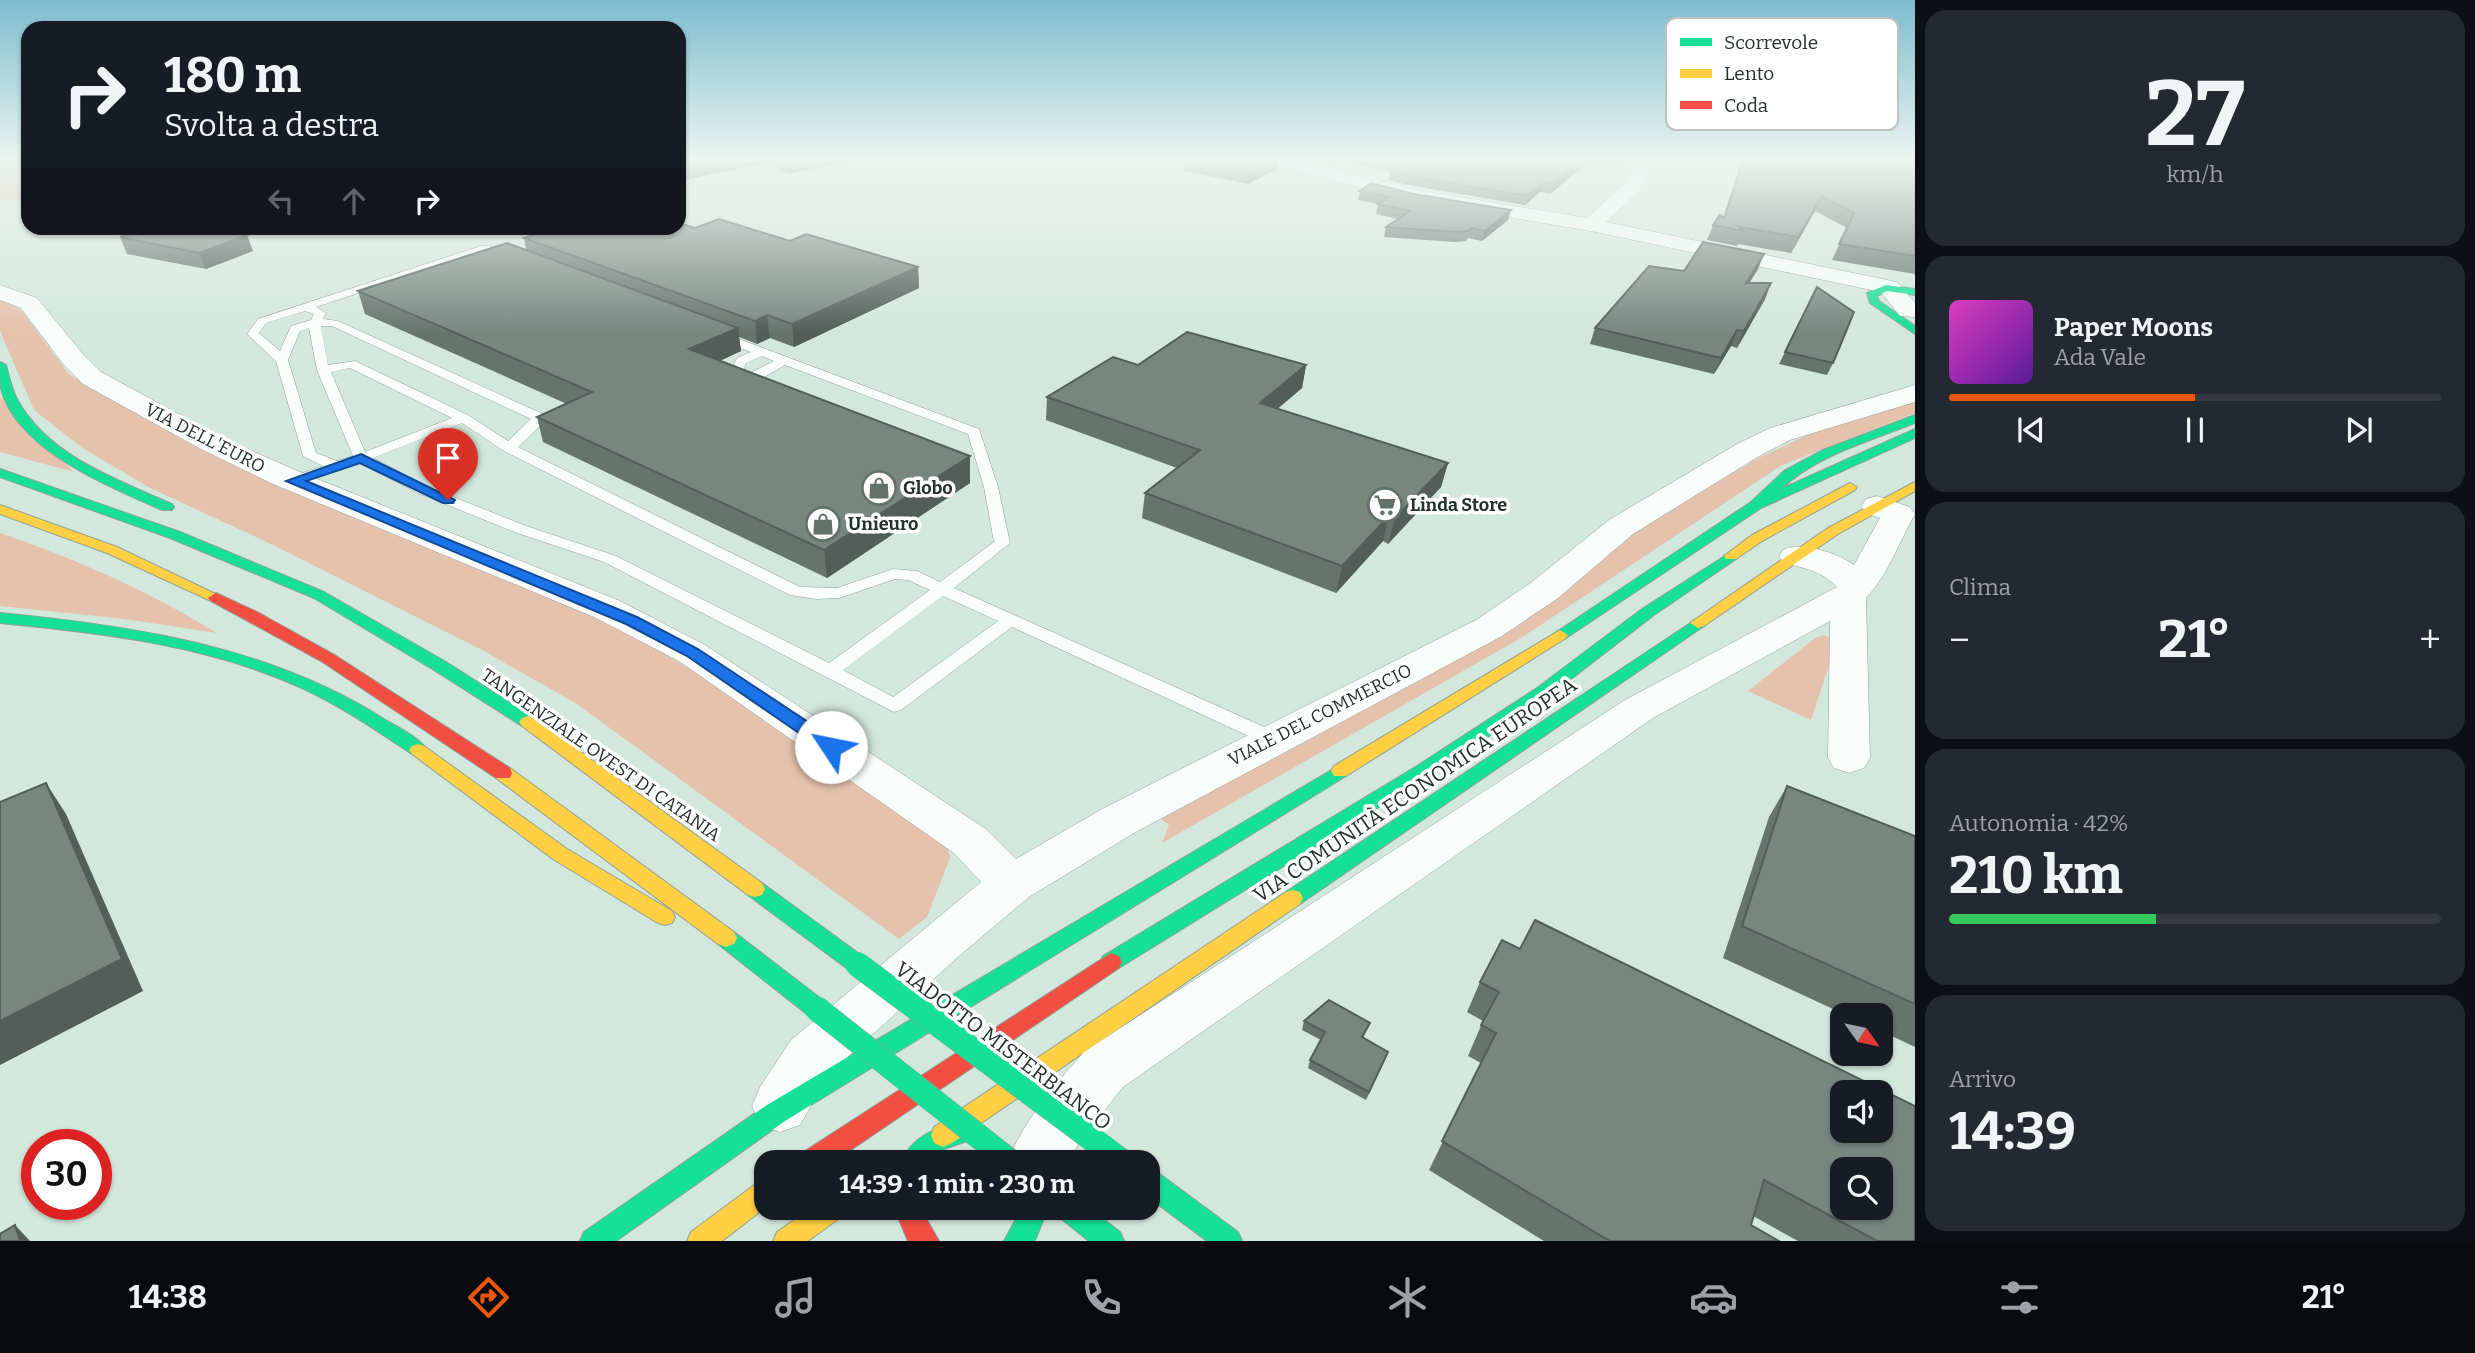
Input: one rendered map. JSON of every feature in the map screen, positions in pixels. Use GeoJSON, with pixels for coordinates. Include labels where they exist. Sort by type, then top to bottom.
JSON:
{"type":"FeatureCollection","features":[{"type":"Feature","properties":{"kind":"main road"},"geometry":{"type":"LineString","coordinates":[[0,365],[12,402],[41,435],[103,478],[182,514]]}},
{"type":"Feature","properties":{"kind":"main road"},"geometry":{"type":"LineString","coordinates":[[1756,505],[1789,474],[1818,458],[1915,419]]}},
{"type":"Feature","properties":{"kind":"main road"},"geometry":{"type":"LineString","coordinates":[[593,1241],[776,1113],[1494,678],[1756,505],[1915,433]]}},
{"type":"Feature","properties":{"kind":"main road","name":"TANGENZIALE OVEST DI CATANIA"},"geometry":{"type":"LineString","coordinates":[[0,473],[175,535],[318,595],[440,666],[547,735],[857,964]]}},
{"type":"Feature","properties":{"kind":"main road","name":"VIA COMUNITÀ ECONOMICA EUROPEA"},"geometry":{"type":"LineString","coordinates":[[936,1139],[1796,556],[1871,493],[1915,486]]}},
{"type":"Feature","properties":{"kind":"main road"},"geometry":{"type":"LineString","coordinates":[[829,1150],[1070,987],[1434,764],[1543,692],[1648,612],[1757,538],[1871,493]]}},
{"type":"Feature","properties":{"kind":"main road"},"geometry":{"type":"LineString","coordinates":[[0,509],[138,562],[236,610],[383,691],[637,869],[996,1150]]}},
{"type":"Feature","properties":{"kind":"main road"},"geometry":{"type":"LineString","coordinates":[[270,556],[318,595]]}},
{"type":"Feature","properties":{"kind":"main road"},"geometry":{"type":"LineString","coordinates":[[0,618],[75,624],[155,637],[218,652],[332,696],[390,731],[562,855],[816,1007]]}},
{"type":"Feature","properties":{"kind":"main road","name":"VIADOTTO MISTERBIANCO"},"geometry":{"type":"LineString","coordinates":[[857,964],[1107,1150]]}},
{"type":"Feature","properties":{"kind":"main road"},"geometry":{"type":"LineString","coordinates":[[918,1150],[936,1139],[972,1129],[987,1131],[1013,1144],[1018,1150]]}},
{"type":"Feature","properties":{"kind":"main road"},"geometry":{"type":"LineString","coordinates":[[925,1150],[936,1139]]}},
{"type":"Feature","properties":{"kind":"main road"},"geometry":{"type":"LineString","coordinates":[[1160,1190],[1229,1241]]}},
{"type":"Feature","properties":{"kind":"main road"},"geometry":{"type":"LineString","coordinates":[[700,1241],[754,1201]]}},
{"type":"Feature","properties":{"kind":"main road"},"geometry":{"type":"LineString","coordinates":[[786,1241],[815,1220]]}},
{"type":"Feature","properties":{"kind":"main road"},"geometry":{"type":"LineString","coordinates":[[912,1220],[916,1230],[926,1241]]}},
{"type":"Feature","properties":{"kind":"main road"},"geometry":{"type":"LineString","coordinates":[[1017,1241],[1032,1220]]}},
{"type":"Feature","properties":{"kind":"main road"},"geometry":{"type":"LineString","coordinates":[[1041,1220],[1044,1230]]}},
{"type":"Feature","properties":{"kind":"main road"},"geometry":{"type":"LineString","coordinates":[[1084,1220],[1111,1241]]}},
{"type":"Feature","properties":{"kind":"street"},"geometry":{"type":"LineString","coordinates":[[1549,218],[1758,259],[1882,295],[1914,311]]}},
{"type":"Feature","properties":{"kind":"street"},"geometry":{"type":"LineString","coordinates":[[1591,225],[1599,218]]}},
{"type":"Feature","properties":{"kind":"street","name":"VIA DELL'EURO"},"geometry":{"type":"LineString","coordinates":[[0,292],[29,303],[73,359],[92,378],[211,443],[293,481],[607,609],[692,653],[970,841],[1012,884]]}},
{"type":"Feature","properties":{"kind":"street","name":"VIALE DEL COMMERCIO"},"geometry":{"type":"LineString","coordinates":[[776,1113],[810,1057],[941,942],[1012,884],[1118,821],[1489,628],[1545,590],[1620,527],[1748,450],[1780,434],[1915,393]]}},
{"type":"Feature","properties":{"kind":"street"},"geometry":{"type":"LineString","coordinates":[[1043,1150],[1060,1122],[1104,1069],[1639,709],[1852,592],[1864,580],[1877,551],[1899,514],[1871,493]]}},
{"type":"Feature","properties":{"kind":"street"},"geometry":{"type":"LineString","coordinates":[[1796,556],[1829,564],[1849,576],[1852,592],[1849,758]]}},
{"type":"Feature","properties":{"kind":"lane"},"geometry":{"type":"LineString","coordinates":[[337,466],[310,456],[282,360],[253,334],[262,321],[485,248],[523,262]]}},
{"type":"Feature","properties":{"kind":"lane"},"geometry":{"type":"LineString","coordinates":[[307,307],[320,313],[315,322],[323,370],[361,458],[435,495],[523,530],[610,559],[894,706],[1011,620]]}},
{"type":"Feature","properties":{"kind":"lane"},"geometry":{"type":"LineString","coordinates":[[282,360],[295,329],[315,322],[334,323],[540,418],[509,448]]}},
{"type":"Feature","properties":{"kind":"lane"},"geometry":{"type":"LineString","coordinates":[[710,333],[974,432],[981,471],[1002,543],[830,671]]}},
{"type":"Feature","properties":{"kind":"lane"},"geometry":{"type":"LineString","coordinates":[[761,352],[741,361],[736,373],[754,381],[784,361]]}},
{"type":"Feature","properties":{"kind":"lane"},"geometry":{"type":"LineString","coordinates":[[323,370],[351,364],[463,418],[509,448],[796,591],[839,593],[893,574],[911,575],[1273,738]]}},
{"type":"Feature","properties":{"kind":"lane"},"geometry":{"type":"LineString","coordinates":[[293,481],[463,418]]}},
{"type":"Feature","properties":{"kind":"shaded area"},"geometry":{"type":"Polygon","coordinates":[[[0,297],[22,311],[68,373],[194,446],[247,472],[561,602],[639,638],[722,689],[948,848],[950,858],[927,917],[899,939],[577,704],[482,650],[273,545],[150,488],[81,447],[34,410],[0,331],[0,297]]]}},
{"type":"Feature","properties":{"kind":"shaded area"},"geometry":{"type":"Polygon","coordinates":[[[0,397],[74,472],[0,452],[0,397]]]}},
{"type":"Feature","properties":{"kind":"shaded area"},"geometry":{"type":"Polygon","coordinates":[[[1915,400],[1915,413],[1782,465],[1521,638],[1162,843],[1169,825],[1157,816],[1259,765],[1454,660],[1636,529],[1760,457],[1807,435],[1915,400]]]}},
{"type":"Feature","properties":{"kind":"shaded area"},"geometry":{"type":"Polygon","coordinates":[[[0,533],[111,577],[165,603],[217,633],[124,619],[0,606],[0,533]]]}},
{"type":"Feature","properties":{"kind":"shaded area"},"geometry":{"type":"Polygon","coordinates":[[[1824,635],[1837,641],[1811,720],[1748,691],[1815,638],[1824,635]]]}},
{"type":"Feature","properties":{"kind":"building"},"geometry":{"type":"Polygon","coordinates":[[[1400,218],[1501,218],[1485,231],[1471,228],[1469,231],[1457,232],[1386,227],[1400,218]]]}},
{"type":"Feature","properties":{"kind":"building"},"geometry":{"type":"Polygon","coordinates":[[[1718,218],[1809,218],[1798,237],[1713,225],[1718,218]]]}},
{"type":"Feature","properties":{"kind":"building"},"geometry":{"type":"Polygon","coordinates":[[[1852,218],[1915,218],[1915,256],[1839,244],[1852,218]]]}},
{"type":"Feature","properties":{"kind":"building"},"geometry":{"type":"Polygon","coordinates":[[[719,219],[790,241],[806,234],[918,267],[792,324],[767,315],[755,321],[524,238],[533,235],[686,235],[686,225],[695,228],[719,219]]]}},
{"type":"Feature","properties":{"kind":"building"},"geometry":{"type":"Polygon","coordinates":[[[126,235],[247,235],[199,253],[120,237],[126,235]]]}},
{"type":"Feature","properties":{"kind":"building"},"geometry":{"type":"Polygon","coordinates":[[[1703,242],[1764,254],[1746,283],[1771,283],[1744,331],[1737,330],[1721,358],[1595,328],[1649,266],[1684,271],[1703,242]]]}},
{"type":"Feature","properties":{"kind":"building"},"geometry":{"type":"Polygon","coordinates":[[[507,243],[738,328],[689,349],[970,456],[824,550],[537,417],[592,392],[358,291],[507,243]]]}},
{"type":"Feature","properties":{"kind":"building"},"geometry":{"type":"Polygon","coordinates":[[[1817,287],[1854,312],[1833,363],[1785,352],[1817,287]]]}},
{"type":"Feature","properties":{"kind":"building"},"geometry":{"type":"Polygon","coordinates":[[[1187,332],[1306,365],[1260,403],[1448,463],[1395,518],[1389,516],[1342,566],[1145,493],[1200,450],[1047,397],[1113,357],[1138,365],[1187,332]]]}},
{"type":"Feature","properties":{"kind":"building"},"geometry":{"type":"Polygon","coordinates":[[[46,783],[122,959],[0,1021],[0,802],[46,783]]]}},
{"type":"Feature","properties":{"kind":"building"},"geometry":{"type":"Polygon","coordinates":[[[1787,786],[1915,836],[1915,1004],[1742,926],[1787,786]]]}},
{"type":"Feature","properties":{"kind":"building"},"geometry":{"type":"Polygon","coordinates":[[[1535,920],[1862,1080],[1830,1080],[1830,1143],[1893,1143],[1893,1095],[1915,1106],[1915,1241],[1877,1241],[1838,1220],[1893,1220],[1893,1157],[1830,1157],[1830,1216],[1764,1180],[1751,1225],[1779,1241],[1610,1241],[1442,1141],[1496,1033],[1481,1025],[1499,992],[1480,982],[1502,940],[1520,949],[1535,920]]]}},
{"type":"Feature","properties":{"kind":"building"},"geometry":{"type":"Polygon","coordinates":[[[1329,1000],[1370,1023],[1362,1037],[1388,1052],[1369,1092],[1310,1060],[1325,1032],[1304,1021],[1329,1000]]]}},
{"type":"Feature","properties":{"kind":"building"},"geometry":{"type":"Polygon","coordinates":[[[15,1225],[20,1241],[0,1241],[0,1234],[15,1225]]]}},
{"type":"Feature","properties":{"kind":"traffic: fast"},"geometry":{"type":"LineString","coordinates":[[1915,292],[1886,288],[1871,295],[1875,303],[1915,331]]}},
{"type":"Feature","properties":{"kind":"traffic: fast"},"geometry":{"type":"LineString","coordinates":[[0,365],[12,401],[41,437],[80,466],[167,507]]}},
{"type":"Feature","properties":{"kind":"traffic: fast"},"geometry":{"type":"LineString","coordinates":[[1756,505],[1789,474],[1828,453],[1915,419]]}},
{"type":"Feature","properties":{"kind":"traffic: fast"},"geometry":{"type":"LineString","coordinates":[[1560,635],[1756,505],[1915,433]]}},
{"type":"Feature","properties":{"kind":"traffic: fast"},"geometry":{"type":"LineString","coordinates":[[0,473],[175,535],[319,595],[440,666],[528,722]]}},
{"type":"Feature","properties":{"kind":"traffic: fast"},"geometry":{"type":"LineString","coordinates":[[1111,962],[1423,771],[1543,692],[1648,612],[1731,556]]}},
{"type":"Feature","properties":{"kind":"traffic: fast"},"geometry":{"type":"LineString","coordinates":[[0,618],[112,631],[222,653],[293,678],[325,693],[418,750]]}},
{"type":"Feature","properties":{"kind":"traffic: fast"},"geometry":{"type":"LineString","coordinates":[[1293,898],[1698,623]]}},
{"type":"Feature","properties":{"kind":"traffic: fast"},"geometry":{"type":"LineString","coordinates":[[593,1241],[776,1113],[1340,771]]}},
{"type":"Feature","properties":{"kind":"traffic: fast"},"geometry":{"type":"LineString","coordinates":[[755,889],[857,964]]}},
{"type":"Feature","properties":{"kind":"traffic: fast"},"geometry":{"type":"LineString","coordinates":[[726,938],[816,1008]]}},
{"type":"Feature","properties":{"kind":"traffic: fast"},"geometry":{"type":"LineString","coordinates":[[857,964],[1107,1150]]}},
{"type":"Feature","properties":{"kind":"traffic: fast"},"geometry":{"type":"LineString","coordinates":[[816,1008],[996,1150]]}},
{"type":"Feature","properties":{"kind":"traffic: fast"},"geometry":{"type":"LineString","coordinates":[[926,1150],[936,1140],[967,1130]]}},
{"type":"Feature","properties":{"kind":"traffic: fast"},"geometry":{"type":"LineString","coordinates":[[1160,1190],[1229,1241]]}},
{"type":"Feature","properties":{"kind":"traffic: fast"},"geometry":{"type":"LineString","coordinates":[[1017,1241],[1030,1220]]}},
{"type":"Feature","properties":{"kind":"traffic: fast"},"geometry":{"type":"LineString","coordinates":[[1084,1220],[1111,1241]]}},
{"type":"Feature","properties":{"kind":"traffic: slow"},"geometry":{"type":"LineString","coordinates":[[1698,623],[1833,531],[1915,486]]}},
{"type":"Feature","properties":{"kind":"traffic: slow"},"geometry":{"type":"LineString","coordinates":[[1731,556],[1757,538],[1850,487]]}},
{"type":"Feature","properties":{"kind":"traffic: slow"},"geometry":{"type":"LineString","coordinates":[[0,509],[112,550],[216,598]]}},
{"type":"Feature","properties":{"kind":"traffic: slow"},"geometry":{"type":"LineString","coordinates":[[1340,771],[1560,635]]}},
{"type":"Feature","properties":{"kind":"traffic: slow"},"geometry":{"type":"LineString","coordinates":[[528,722],[755,889]]}},
{"type":"Feature","properties":{"kind":"traffic: slow"},"geometry":{"type":"LineString","coordinates":[[418,750],[560,854],[665,917]]}},
{"type":"Feature","properties":{"kind":"traffic: slow"},"geometry":{"type":"LineString","coordinates":[[503,773],[726,938]]}},
{"type":"Feature","properties":{"kind":"traffic: slow"},"geometry":{"type":"LineString","coordinates":[[943,1135],[1293,898]]}},
{"type":"Feature","properties":{"kind":"traffic: slow"},"geometry":{"type":"LineString","coordinates":[[700,1241],[754,1201]]}},
{"type":"Feature","properties":{"kind":"traffic: slow"},"geometry":{"type":"LineString","coordinates":[[786,1241],[815,1220]]}},
{"type":"Feature","properties":{"kind":"traffic: jam"},"geometry":{"type":"LineString","coordinates":[[216,598],[327,657],[503,773]]}},
{"type":"Feature","properties":{"kind":"traffic: jam"},"geometry":{"type":"LineString","coordinates":[[829,1150],[1111,962]]}},
{"type":"Feature","properties":{"kind":"traffic: jam"},"geometry":{"type":"LineString","coordinates":[[912,1220],[916,1230],[926,1241]]}},
{"type":"Feature","properties":{"kind":"place","name":"Globo"},"geometry":{"type":"Point","coordinates":[879,488]}},
{"type":"Feature","properties":{"kind":"place","name":"Linda Store"},"geometry":{"type":"Point","coordinates":[1385,505]}},
{"type":"Feature","properties":{"kind":"place","name":"Unieuro"},"geometry":{"type":"Point","coordinates":[823,524]}},
{"type":"Feature","properties":{"kind":"route"},"geometry":{"type":"LineString","coordinates":[[448,500],[361,458],[293,481],[607,609],[655,632],[692,653],[831,747]]}}]}
